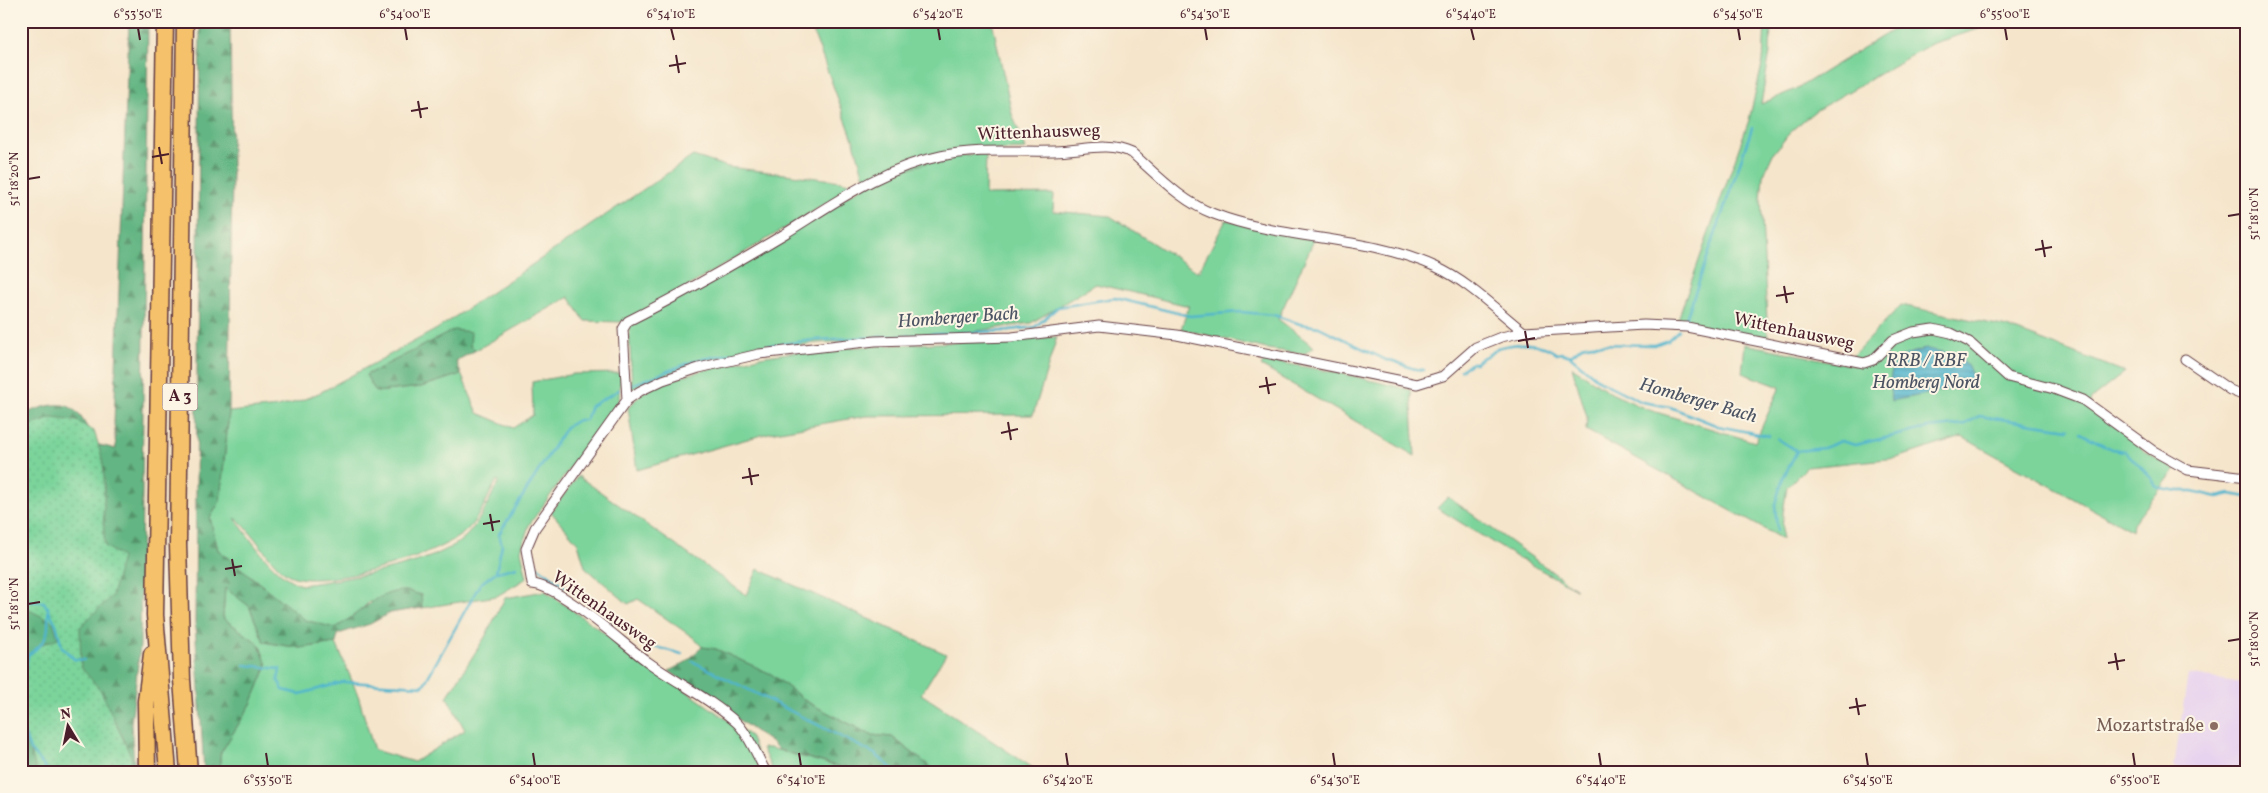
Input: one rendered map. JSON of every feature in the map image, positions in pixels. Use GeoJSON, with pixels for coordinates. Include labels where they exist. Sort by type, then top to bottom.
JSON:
{"type":"FeatureCollection","features":[{"type":"Feature","properties":{"kind":"highway","name":"A 3"},"geometry":{"type":"LineString","coordinates":[[165,21],[156,630],[168,772]]}},
{"type":"Feature","properties":{"kind":"highway","name":"A 3"},"geometry":{"type":"LineString","coordinates":[[185,21],[178,544],[182,680],[189,772]]}},
{"type":"Feature","properties":{"kind":"highway"},"geometry":{"type":"LineString","coordinates":[[147,772],[146,700],[156,630]]}},
{"type":"Feature","properties":{"kind":"street","name":"Wittenhausweg"},"geometry":{"type":"LineString","coordinates":[[627,400],[622,330],[628,321],[740,260],[875,178],[905,166],[941,156],[966,153],[1056,151],[1108,146],[1124,149],[1132,153],[1179,194],[1213,214],[1257,227],[1333,239],[1368,247],[1434,266],[1460,281],[1524,332]]}},
{"type":"Feature","properties":{"kind":"street","name":"Wittenhausweg"},"geometry":{"type":"LineString","coordinates":[[766,772],[738,724],[647,661],[612,632],[576,607],[545,587],[532,584],[526,549],[535,528],[573,472],[627,400],[640,391],[663,380],[699,368],[758,354],[875,341],[1012,337],[1099,326],[1177,335],[1417,384],[1443,376],[1476,346],[1500,337],[1524,332],[1644,325],[1686,327],[1864,363],[1873,360],[1893,340],[1913,332],[1933,330],[1951,333],[1969,342],[2008,377],[2054,389],[2083,400],[2152,450],[2188,470],[2247,477]]}},
{"type":"Feature","properties":{"kind":"street"},"geometry":{"type":"LineString","coordinates":[[2185,360],[2230,390],[2247,397]]}},
{"type":"Feature","properties":{"kind":"shaded area","name":"Mozartstraße"},"geometry":{"type":"Polygon","coordinates":[[[2188,674],[2247,684],[2247,772],[2187,772],[2174,767],[2188,674]]]}},
{"type":"Feature","properties":{"kind":"green space"},"geometry":{"type":"Polygon","coordinates":[[[129,21],[148,21],[140,646],[131,724],[135,772],[21,772],[21,415],[49,406],[68,406],[82,418],[95,444],[116,449],[114,423],[129,21]]]}},
{"type":"Feature","properties":{"kind":"green space"},"geometry":{"type":"Polygon","coordinates":[[[200,21],[230,21],[232,169],[229,412],[220,501],[210,518],[218,550],[305,620],[335,628],[375,600],[393,592],[402,591],[421,595],[422,608],[390,613],[370,624],[338,634],[336,643],[300,648],[264,642],[249,606],[225,588],[223,618],[259,644],[267,665],[251,704],[220,754],[220,772],[204,772],[195,622],[200,21]]]}},
{"type":"Feature","properties":{"kind":"green space"},"geometry":{"type":"Polygon","coordinates":[[[809,21],[824,21],[827,31],[830,30],[827,21],[992,21],[1012,114],[1026,149],[970,151],[868,179],[864,177],[854,142],[809,21]]]}},
{"type":"Feature","properties":{"kind":"green space"},"geometry":{"type":"Polygon","coordinates":[[[1765,21],[1771,21],[1770,52],[1761,104],[1798,88],[1907,21],[2004,21],[1931,44],[1815,111],[1792,130],[1773,154],[1763,176],[1761,199],[1768,341],[1677,322],[1749,120],[1763,61],[1765,21]]]}},
{"type":"Feature","properties":{"kind":"green space"},"geometry":{"type":"Polygon","coordinates":[[[986,154],[985,195],[1054,194],[1053,211],[1110,216],[1198,272],[1226,220],[1315,238],[1278,319],[1314,347],[1304,354],[1267,349],[1181,329],[1189,306],[1096,284],[1031,323],[935,337],[816,343],[757,351],[693,364],[632,389],[629,326],[878,178],[948,156],[986,154]]]}},
{"type":"Feature","properties":{"kind":"green space"},"geometry":{"type":"Polygon","coordinates":[[[693,156],[728,167],[841,181],[857,185],[682,290],[622,322],[585,321],[569,297],[476,350],[470,346],[406,355],[366,375],[376,392],[421,387],[461,374],[478,413],[513,428],[533,415],[532,382],[574,374],[621,373],[619,400],[529,525],[521,550],[527,578],[497,596],[422,608],[421,595],[369,602],[354,617],[335,629],[305,620],[218,550],[210,518],[220,501],[229,412],[278,407],[300,401],[321,392],[437,329],[693,156]],[[497,480],[472,524],[454,539],[434,550],[409,560],[353,575],[305,579],[289,575],[275,563],[248,530],[235,518],[272,565],[281,574],[301,585],[388,570],[432,556],[451,547],[465,537],[475,525],[499,482],[497,480]]]}},
{"type":"Feature","properties":{"kind":"green space"},"geometry":{"type":"Polygon","coordinates":[[[1901,305],[2007,327],[2125,372],[2091,399],[2089,408],[2126,433],[2146,453],[2175,470],[2133,524],[2132,531],[1962,437],[1897,458],[1807,467],[1787,487],[1782,539],[1586,430],[1587,417],[1572,367],[1611,393],[1646,409],[1755,442],[1780,387],[1742,373],[1745,344],[1855,366],[1853,355],[1901,305]]]}},
{"type":"Feature","properties":{"kind":"green space"},"geometry":{"type":"Polygon","coordinates":[[[454,330],[471,332],[470,346],[476,350],[456,361],[461,374],[421,387],[376,392],[366,375],[454,330]]]}},
{"type":"Feature","properties":{"kind":"green space"},"geometry":{"type":"Polygon","coordinates":[[[1057,337],[1033,415],[866,416],[769,433],[637,470],[628,408],[642,393],[664,382],[759,357],[817,349],[1057,337]]]}},
{"type":"Feature","properties":{"kind":"green space"},"geometry":{"type":"Polygon","coordinates":[[[1265,360],[1340,373],[1411,390],[1415,456],[1261,366],[1265,360]]]}},
{"type":"Feature","properties":{"kind":"green space"},"geometry":{"type":"Polygon","coordinates":[[[52,418],[77,421],[94,431],[101,454],[104,470],[105,546],[122,557],[112,596],[80,627],[81,667],[101,691],[131,756],[133,772],[36,772],[22,728],[20,710],[27,655],[43,644],[58,638],[53,622],[21,606],[21,429],[52,418]]]}},
{"type":"Feature","properties":{"kind":"green space"},"geometry":{"type":"Polygon","coordinates":[[[578,476],[746,595],[758,569],[946,654],[921,694],[1039,772],[937,772],[892,737],[871,735],[807,702],[771,674],[716,649],[702,647],[694,638],[638,599],[628,604],[585,567],[578,543],[551,512],[578,476]]]}},
{"type":"Feature","properties":{"kind":"green space"},"geometry":{"type":"Polygon","coordinates":[[[1448,497],[1576,589],[1513,555],[1437,508],[1448,497]]]}},
{"type":"Feature","properties":{"kind":"green space"},"geometry":{"type":"Polygon","coordinates":[[[225,587],[249,606],[264,642],[300,648],[336,643],[358,695],[374,750],[414,762],[465,730],[447,697],[485,637],[505,598],[545,591],[750,736],[765,772],[220,772],[220,754],[251,704],[267,665],[259,644],[223,618],[225,587]]]}},
{"type":"Feature","properties":{"kind":"green space"},"geometry":{"type":"Polygon","coordinates":[[[702,647],[716,649],[771,674],[807,702],[871,735],[892,737],[937,772],[858,772],[779,750],[772,743],[669,671],[686,662],[702,647]]]}},
{"type":"Feature","properties":{"kind":"green space"},"geometry":{"type":"Polygon","coordinates":[[[762,748],[770,748],[858,772],[773,772],[762,748]]]}},
{"type":"Feature","properties":{"kind":"water","name":"RRB / RBF Homberg Nord"},"geometry":{"type":"Polygon","coordinates":[[[1927,349],[1944,352],[1964,362],[1969,368],[1973,385],[1891,401],[1890,379],[1895,364],[1906,355],[1927,349]]]}},
{"type":"Feature","properties":{"kind":"waterway"},"geometry":{"type":"LineString","coordinates":[[1686,319],[1752,128]]}},
{"type":"Feature","properties":{"kind":"waterway","name":"Homberger Bach"},"geometry":{"type":"LineString","coordinates":[[629,386],[697,360],[772,345],[815,340],[1002,331],[1035,327],[1058,307],[1115,298],[1190,316],[1241,312],[1274,315],[1300,324],[1319,327],[1386,360],[1391,360],[1414,369],[1424,370]]}},
{"type":"Feature","properties":{"kind":"waterway"},"geometry":{"type":"LineString","coordinates":[[1570,356],[1582,346],[1592,344],[1654,345],[1668,340],[1679,330]]}},
{"type":"Feature","properties":{"kind":"waterway","name":"Homberger Bach"},"geometry":{"type":"LineString","coordinates":[[1461,370],[1472,363],[1476,363],[1497,348],[1521,344],[1543,346],[1557,354],[1562,353],[1570,356],[1600,381],[1642,402],[1670,407],[1718,426],[1769,436]]}},
{"type":"Feature","properties":{"kind":"waterway","name":"Homberger Bach"},"geometry":{"type":"LineString","coordinates":[[245,665],[280,669],[278,680],[283,690],[300,694],[344,682],[423,686],[480,584],[496,572],[502,545],[499,534],[566,427],[578,420],[586,420],[591,406],[619,390]]}},
{"type":"Feature","properties":{"kind":"waterway","name":"Homberger Bach"},"geometry":{"type":"LineString","coordinates":[[1778,439],[1797,451],[1824,448],[1841,441],[1855,445],[1928,428],[1966,424],[1979,416],[2069,429]]}},
{"type":"Feature","properties":{"kind":"waterway","name":"Homberger Bach"},"geometry":{"type":"LineString","coordinates":[[2081,433],[2111,449],[2125,451],[2152,479],[2156,487],[2178,491],[2192,491],[2218,497],[2230,494],[2247,497]]}},
{"type":"Feature","properties":{"kind":"waterway"},"geometry":{"type":"LineString","coordinates":[[1777,531],[1775,504],[1783,478],[1797,451]]}},
{"type":"Feature","properties":{"kind":"waterway"},"geometry":{"type":"LineString","coordinates":[[534,564],[647,645],[682,654]]}},
{"type":"Feature","properties":{"kind":"waterway"},"geometry":{"type":"LineString","coordinates":[[497,572],[517,567]]}},
{"type":"Feature","properties":{"kind":"waterway","name":"Homberger Bach"},"geometry":{"type":"LineString","coordinates":[[21,601],[44,602],[56,624],[62,647],[74,659],[84,660]]}},
{"type":"Feature","properties":{"kind":"waterway"},"geometry":{"type":"LineString","coordinates":[[21,691],[28,655],[41,645],[47,635],[48,607]]}},
{"type":"Feature","properties":{"kind":"waterway"},"geometry":{"type":"LineString","coordinates":[[692,661],[875,754],[896,772]]}},
{"type":"Feature","properties":{"kind":"waterway"},"geometry":{"type":"LineString","coordinates":[[21,725],[30,750],[49,772]]}},
{"type":"Feature","properties":{"kind":"place","name":"Mozartstraße"},"geometry":{"type":"Point","coordinates":[2214,726]}}]}
